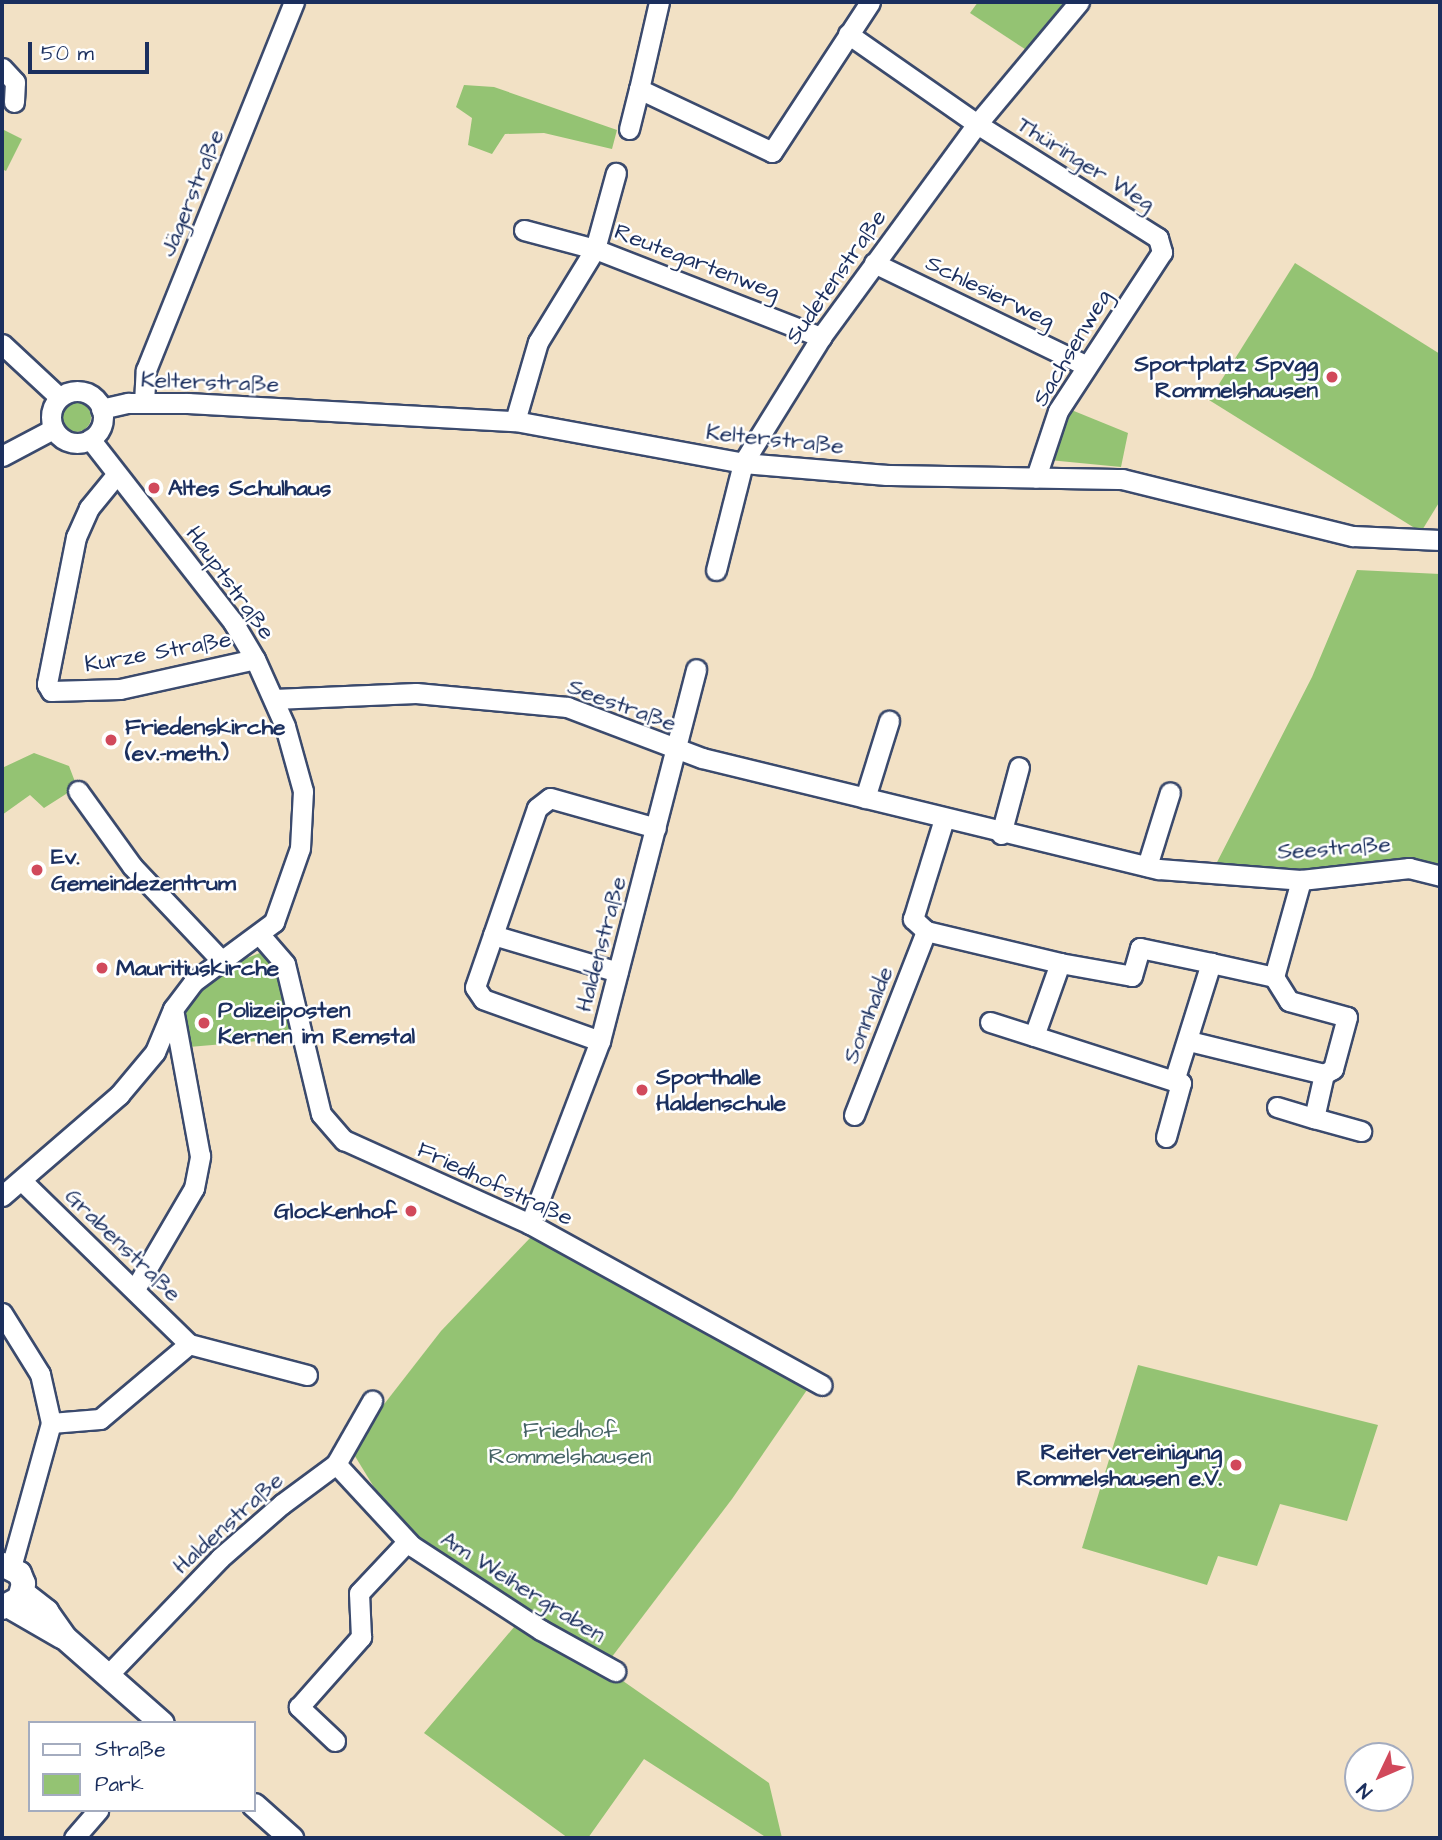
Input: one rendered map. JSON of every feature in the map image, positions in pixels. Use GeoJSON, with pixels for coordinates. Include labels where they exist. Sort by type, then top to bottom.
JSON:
{"type":"FeatureCollection","features":[{"type":"Feature","properties":{"kind":"main road"},"geometry":{"type":"LineString","coordinates":[[6,1566],[19,1573],[7,1604],[64,1637],[160,1721]]}},
{"type":"Feature","properties":{"kind":"main road"},"geometry":{"type":"LineString","coordinates":[[256,1807],[291,1838]]}},
{"type":"Feature","properties":{"kind":"street"},"geometry":{"type":"LineString","coordinates":[[629,129],[659,2]]}},
{"type":"Feature","properties":{"kind":"street"},"geometry":{"type":"LineString","coordinates":[[639,89],[772,152],[870,2]]}},
{"type":"Feature","properties":{"kind":"street","name":"Sudetenstraße"},"geometry":{"type":"LineString","coordinates":[[743,463],[821,337],[874,263],[977,124],[1079,2]]}},
{"type":"Feature","properties":{"kind":"street","name":"Jägerstraße"},"geometry":{"type":"LineString","coordinates":[[144,403],[146,370],[289,4]]}},
{"type":"Feature","properties":{"kind":"street"},"geometry":{"type":"LineString","coordinates":[[848,34],[977,124]]}},
{"type":"Feature","properties":{"kind":"street"},"geometry":{"type":"LineString","coordinates":[[2,68],[15,82],[14,102]]}},
{"type":"Feature","properties":{"kind":"street","name":"Thüringer Weg"},"geometry":{"type":"LineString","coordinates":[[977,124],[1158,238],[1162,252]]}},
{"type":"Feature","properties":{"kind":"street","name":"Reutegartenweg"},"geometry":{"type":"LineString","coordinates":[[595,249],[616,173]]}},
{"type":"Feature","properties":{"kind":"street","name":"Reutegartenweg"},"geometry":{"type":"LineString","coordinates":[[524,230],[595,249],[821,337]]}},
{"type":"Feature","properties":{"kind":"street"},"geometry":{"type":"LineString","coordinates":[[516,421],[538,342],[595,249]]}},
{"type":"Feature","properties":{"kind":"street","name":"Sachsenweg"},"geometry":{"type":"LineString","coordinates":[[1036,477],[1058,411],[1085,365],[1162,252]]}},
{"type":"Feature","properties":{"kind":"street","name":"Schlesierweg"},"geometry":{"type":"LineString","coordinates":[[874,263],[1085,365]]}},
{"type":"Feature","properties":{"kind":"street"},"geometry":{"type":"LineString","coordinates":[[2,344],[59,397]]}},
{"type":"Feature","properties":{"kind":"street"},"geometry":{"type":"LineString","coordinates":[[86,393],[101,409],[100,428],[90,439],[67,442],[53,429],[50,416],[59,397],[86,393]]}},
{"type":"Feature","properties":{"kind":"street","name":"Kelterstraße"},"geometry":{"type":"LineString","coordinates":[[101,409],[144,403],[516,421],[743,463],[886,475],[1122,479],[1353,536],[1440,540]]}},
{"type":"Feature","properties":{"kind":"street"},"geometry":{"type":"LineString","coordinates":[[2,456],[53,429]]}},
{"type":"Feature","properties":{"kind":"street","name":"Hauptstraße"},"geometry":{"type":"LineString","coordinates":[[2,1196],[22,1181],[137,1075],[155,1052],[173,1009],[220,959],[260,935],[274,922],[284,902],[300,848],[303,791],[274,699],[255,659],[233,622],[90,439]]}},
{"type":"Feature","properties":{"kind":"street"},"geometry":{"type":"LineString","coordinates":[[716,570],[743,463]]}},
{"type":"Feature","properties":{"kind":"street","name":"Kurze Straße"},"geometry":{"type":"LineString","coordinates":[[116,475],[89,508],[76,537],[47,684],[51,691],[120,689],[255,659]]}},
{"type":"Feature","properties":{"kind":"street","name":"Haldenstraße"},"geometry":{"type":"LineString","coordinates":[[530,1224],[600,1041],[696,669]]}},
{"type":"Feature","properties":{"kind":"street","name":"Seestraße"},"geometry":{"type":"LineString","coordinates":[[274,699],[416,693],[567,707],[677,751],[1001,834],[1147,866],[1301,880],[1409,867],[1440,876]]}},
{"type":"Feature","properties":{"kind":"street"},"geometry":{"type":"LineString","coordinates":[[865,798],[889,721]]}},
{"type":"Feature","properties":{"kind":"street"},"geometry":{"type":"LineString","coordinates":[[1001,834],[1019,767]]}},
{"type":"Feature","properties":{"kind":"street"},"geometry":{"type":"LineString","coordinates":[[78,791],[132,866],[220,959]]}},
{"type":"Feature","properties":{"kind":"street"},"geometry":{"type":"LineString","coordinates":[[1147,866],[1170,792]]}},
{"type":"Feature","properties":{"kind":"street"},"geometry":{"type":"LineString","coordinates":[[600,1041],[483,999],[475,987],[537,808],[550,798],[656,828]]}},
{"type":"Feature","properties":{"kind":"street"},"geometry":{"type":"LineString","coordinates":[[944,820],[913,919],[926,931],[1060,963],[1132,976],[1140,948],[1274,977],[1289,1001],[1348,1017],[1333,1069],[1324,1074],[1189,1041]]}},
{"type":"Feature","properties":{"kind":"street"},"geometry":{"type":"LineString","coordinates":[[1274,977],[1301,880]]}},
{"type":"Feature","properties":{"kind":"street","name":"Sonnhalde"},"geometry":{"type":"LineString","coordinates":[[855,1115],[926,931]]}},
{"type":"Feature","properties":{"kind":"street","name":"Friedhofstraße"},"geometry":{"type":"LineString","coordinates":[[260,935],[285,964],[321,1114],[344,1140],[530,1224],[822,1385]]}},
{"type":"Feature","properties":{"kind":"street"},"geometry":{"type":"LineString","coordinates":[[493,935],[618,972]]}},
{"type":"Feature","properties":{"kind":"street"},"geometry":{"type":"LineString","coordinates":[[1034,1036],[1060,963]]}},
{"type":"Feature","properties":{"kind":"street"},"geometry":{"type":"LineString","coordinates":[[1174,1081],[1189,1041],[1211,963]]}},
{"type":"Feature","properties":{"kind":"street"},"geometry":{"type":"LineString","coordinates":[[135,1289],[194,1188],[200,1156],[173,1009]]}},
{"type":"Feature","properties":{"kind":"street"},"geometry":{"type":"LineString","coordinates":[[990,1022],[1181,1083],[1166,1137]]}},
{"type":"Feature","properties":{"kind":"street"},"geometry":{"type":"LineString","coordinates":[[1314,1118],[1324,1074]]}},
{"type":"Feature","properties":{"kind":"street"},"geometry":{"type":"LineString","coordinates":[[1277,1107],[1361,1131]]}},
{"type":"Feature","properties":{"kind":"street","name":"Grabenstraße"},"geometry":{"type":"LineString","coordinates":[[22,1181],[189,1344]]}},
{"type":"Feature","properties":{"kind":"street"},"geometry":{"type":"LineString","coordinates":[[2,1313],[40,1374],[51,1423],[6,1566]]}},
{"type":"Feature","properties":{"kind":"street"},"geometry":{"type":"LineString","coordinates":[[51,1423],[100,1419],[189,1344],[307,1375]]}},
{"type":"Feature","properties":{"kind":"street","name":"Haldenstraße"},"geometry":{"type":"LineString","coordinates":[[107,1676],[219,1558],[336,1464],[372,1401]]}},
{"type":"Feature","properties":{"kind":"street","name":"Am Weihergraben"},"geometry":{"type":"LineString","coordinates":[[336,1464],[407,1542],[541,1630],[615,1671]]}},
{"type":"Feature","properties":{"kind":"street","name":"Am Weihergraben"},"geometry":{"type":"LineString","coordinates":[[335,1741],[299,1707],[361,1637],[359,1592],[407,1542]]}},
{"type":"Feature","properties":{"kind":"street"},"geometry":{"type":"LineString","coordinates":[[74,1838],[96,1812]]}},
{"type":"Feature","properties":{"kind":"green space"},"geometry":{"type":"Polygon","coordinates":[[[978,2],[1075,2],[1031,53],[970,13],[978,2]]]}},
{"type":"Feature","properties":{"kind":"green space"},"geometry":{"type":"Polygon","coordinates":[[[464,85],[494,87],[617,130],[612,149],[544,133],[505,134],[492,154],[468,145],[472,118],[456,107],[464,85]]]}},
{"type":"Feature","properties":{"kind":"green space"},"geometry":{"type":"Polygon","coordinates":[[[2,129],[22,139],[6,171],[2,169],[2,129]]]}},
{"type":"Feature","properties":{"kind":"green space","name":"Sportplatz Spvgg Rommelshausen"},"geometry":{"type":"Polygon","coordinates":[[[1295,263],[1440,354],[1440,501],[1421,532],[1209,400],[1295,263]]]}},
{"type":"Feature","properties":{"kind":"green space"},"geometry":{"type":"Polygon","coordinates":[[[76,402],[87,406],[91,417],[87,428],[76,432],[65,428],[61,417],[65,406],[76,402]]]}},
{"type":"Feature","properties":{"kind":"green space"},"geometry":{"type":"Polygon","coordinates":[[[1069,409],[1128,433],[1121,467],[1049,460],[1069,409]]]}},
{"type":"Feature","properties":{"kind":"green space"},"geometry":{"type":"Polygon","coordinates":[[[1357,570],[1440,574],[1440,870],[1213,870],[1312,677],[1357,570]]]}},
{"type":"Feature","properties":{"kind":"green space"},"geometry":{"type":"Polygon","coordinates":[[[34,753],[69,766],[77,787],[44,808],[30,795],[2,815],[2,768],[34,753]]]}},
{"type":"Feature","properties":{"kind":"green space"},"geometry":{"type":"Polygon","coordinates":[[[265,951],[279,968],[293,1038],[189,1047],[181,1011],[227,966],[265,951]]]}},
{"type":"Feature","properties":{"kind":"green space","name":"Friedhof Rommelshausen"},"geometry":{"type":"Polygon","coordinates":[[[531,1237],[809,1387],[732,1499],[608,1662],[418,1537],[380,1497],[350,1448],[441,1331],[531,1237]]]}},
{"type":"Feature","properties":{"kind":"green space","name":"Reitervereinigung Rommelshausen e.V."},"geometry":{"type":"Polygon","coordinates":[[[1138,1365],[1378,1425],[1347,1521],[1280,1504],[1257,1566],[1218,1556],[1207,1585],[1082,1548],[1138,1365]]]}},
{"type":"Feature","properties":{"kind":"green space"},"geometry":{"type":"Polygon","coordinates":[[[520,1620],[613,1674],[769,1783],[782,1838],[767,1838],[644,1759],[588,1838],[568,1838],[424,1733],[520,1620]]]}},
{"type":"Feature","properties":{"kind":"place","name":"Sportplatz Spvgg Rommelshausen"},"geometry":{"type":"Point","coordinates":[1332,377]}},
{"type":"Feature","properties":{"kind":"place","name":"Altes Schulhaus"},"geometry":{"type":"Point","coordinates":[154,488]}},
{"type":"Feature","properties":{"kind":"place","name":"Friedenskirche (ev.-meth.)"},"geometry":{"type":"Point","coordinates":[111,740]}},
{"type":"Feature","properties":{"kind":"place","name":"Ev. Gemeindezentrum"},"geometry":{"type":"Point","coordinates":[37,870]}},
{"type":"Feature","properties":{"kind":"place","name":"Mauritiuskirche"},"geometry":{"type":"Point","coordinates":[102,968]}},
{"type":"Feature","properties":{"kind":"place","name":"Polizeiposten Kernen im Remstal"},"geometry":{"type":"Point","coordinates":[204,1023]}},
{"type":"Feature","properties":{"kind":"place","name":"Sporthalle Haldenschule"},"geometry":{"type":"Point","coordinates":[642,1090]}},
{"type":"Feature","properties":{"kind":"place","name":"Glockenhof"},"geometry":{"type":"Point","coordinates":[411,1211]}},
{"type":"Feature","properties":{"kind":"place","name":"Reitervereinigung Rommelshausen e.V."},"geometry":{"type":"Point","coordinates":[1236,1465]}}]}
